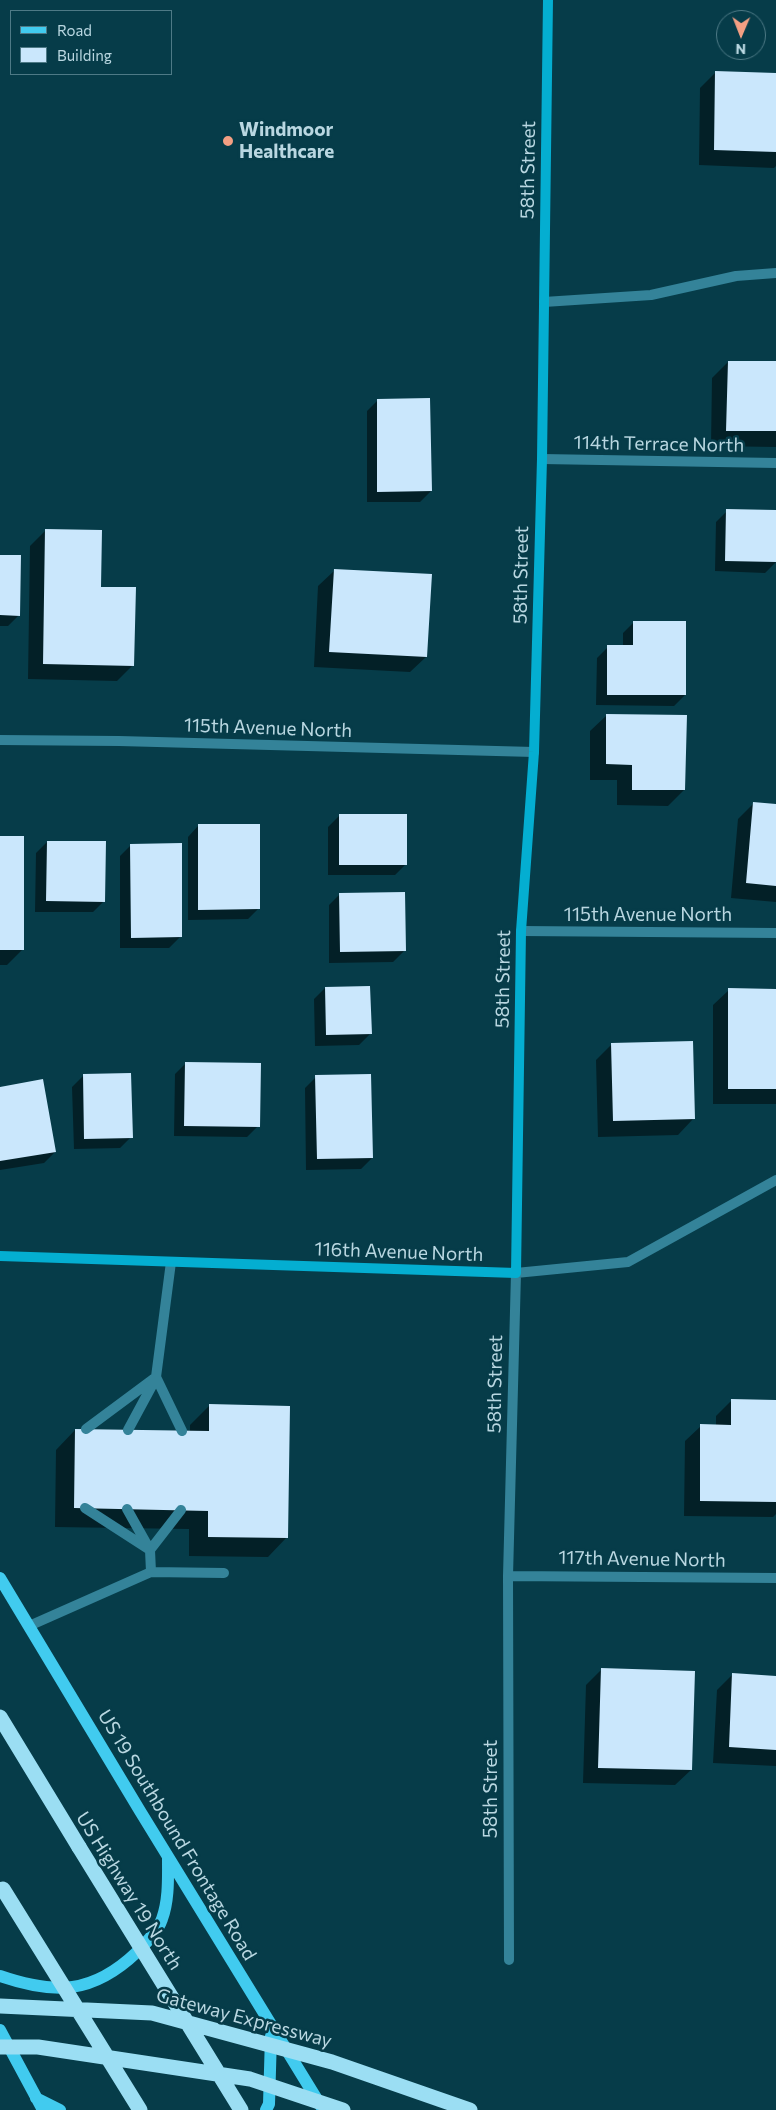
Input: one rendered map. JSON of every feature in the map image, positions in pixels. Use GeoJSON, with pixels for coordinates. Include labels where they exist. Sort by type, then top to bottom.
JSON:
{"type":"FeatureCollection","features":[{"type":"Feature","properties":{"kind":"highway","name":"US Highway 19 North"},"geometry":{"type":"LineString","coordinates":[[0,1717],[241,2110]]}},
{"type":"Feature","properties":{"kind":"highway"},"geometry":{"type":"LineString","coordinates":[[2,1886],[140,2110]]}},
{"type":"Feature","properties":{"kind":"highway","name":"Gateway Expressway"},"geometry":{"type":"LineString","coordinates":[[0,2006],[152,2013],[332,2062],[470,2110]]}},
{"type":"Feature","properties":{"kind":"highway"},"geometry":{"type":"LineString","coordinates":[[0,2047],[38,2047],[250,2079],[343,2110]]}},
{"type":"Feature","properties":{"kind":"main road","name":"US 19 Southbound Frontage Road"},"geometry":{"type":"LineString","coordinates":[[0,1578],[168,1857],[324,2110]]}},
{"type":"Feature","properties":{"kind":"main road"},"geometry":{"type":"LineString","coordinates":[[0,1976],[26,1985],[54,1989],[76,1988],[98,1980],[124,1964],[146,1943],[162,1920],[168,1893],[168,1857]]}},
{"type":"Feature","properties":{"kind":"main road"},"geometry":{"type":"LineString","coordinates":[[266,2110],[269,2104],[271,2023]]}},
{"type":"Feature","properties":{"kind":"main road"},"geometry":{"type":"LineString","coordinates":[[0,2030],[43,2110]]}},
{"type":"Feature","properties":{"kind":"main road"},"geometry":{"type":"LineString","coordinates":[[36,2098],[60,2110]]}},
{"type":"Feature","properties":{"kind":"street","name":"58th Street"},"geometry":{"type":"LineString","coordinates":[[509,1960],[508,1576],[516,1273],[520,931],[534,752],[542,459],[548,0]]}},
{"type":"Feature","properties":{"kind":"street"},"geometry":{"type":"LineString","coordinates":[[544,302],[651,295],[736,276],[776,273]]}},
{"type":"Feature","properties":{"kind":"street","name":"114th Terrace North"},"geometry":{"type":"LineString","coordinates":[[542,459],[776,463]]}},
{"type":"Feature","properties":{"kind":"street","name":"115th Avenue North"},"geometry":{"type":"LineString","coordinates":[[0,740],[119,741],[534,752]]}},
{"type":"Feature","properties":{"kind":"street","name":"115th Avenue North"},"geometry":{"type":"LineString","coordinates":[[520,931],[776,933]]}},
{"type":"Feature","properties":{"kind":"street","name":"116th Avenue North"},"geometry":{"type":"LineString","coordinates":[[0,1256],[516,1273],[628,1262],[776,1180]]}},
{"type":"Feature","properties":{"kind":"street"},"geometry":{"type":"LineString","coordinates":[[128,1430],[156,1377],[171,1262]]}},
{"type":"Feature","properties":{"kind":"street"},"geometry":{"type":"LineString","coordinates":[[86,1429],[156,1377]]}},
{"type":"Feature","properties":{"kind":"street"},"geometry":{"type":"LineString","coordinates":[[156,1377],[182,1431]]}},
{"type":"Feature","properties":{"kind":"street"},"geometry":{"type":"LineString","coordinates":[[85,1508],[150,1550]]}},
{"type":"Feature","properties":{"kind":"street"},"geometry":{"type":"LineString","coordinates":[[127,1509],[150,1550],[151,1572]]}},
{"type":"Feature","properties":{"kind":"street"},"geometry":{"type":"LineString","coordinates":[[150,1550],[181,1510]]}},
{"type":"Feature","properties":{"kind":"street"},"geometry":{"type":"LineString","coordinates":[[29,1626],[151,1572],[224,1573]]}},
{"type":"Feature","properties":{"kind":"street","name":"117th Avenue North"},"geometry":{"type":"LineString","coordinates":[[508,1576],[776,1578]]}},
{"type":"Feature","properties":{"kind":"building"},"geometry":{"type":"Polygon","coordinates":[[[715,71],[776,73],[776,152],[714,150],[715,71]]]}},
{"type":"Feature","properties":{"kind":"building"},"geometry":{"type":"Polygon","coordinates":[[[728,361],[776,361],[776,431],[726,431],[728,361]]]}},
{"type":"Feature","properties":{"kind":"building"},"geometry":{"type":"Polygon","coordinates":[[[430,398],[432,491],[377,492],[377,399],[430,398]]]}},
{"type":"Feature","properties":{"kind":"building"},"geometry":{"type":"Polygon","coordinates":[[[726,509],[776,510],[776,562],[725,561],[726,509]]]}},
{"type":"Feature","properties":{"kind":"building"},"geometry":{"type":"Polygon","coordinates":[[[45,529],[102,530],[101,587],[136,587],[134,666],[43,664],[45,529]]]}},
{"type":"Feature","properties":{"kind":"building"},"geometry":{"type":"Polygon","coordinates":[[[0,555],[21,555],[20,616],[0,615],[0,555]]]}},
{"type":"Feature","properties":{"kind":"building"},"geometry":{"type":"Polygon","coordinates":[[[334,569],[432,574],[427,657],[329,652],[334,569]]]}},
{"type":"Feature","properties":{"kind":"building"},"geometry":{"type":"Polygon","coordinates":[[[633,621],[686,621],[686,695],[607,695],[607,645],[633,645],[633,621]]]}},
{"type":"Feature","properties":{"kind":"building"},"geometry":{"type":"Polygon","coordinates":[[[606,714],[687,715],[685,790],[632,790],[632,765],[606,764],[606,714]]]}},
{"type":"Feature","properties":{"kind":"building"},"geometry":{"type":"Polygon","coordinates":[[[753,802],[776,804],[776,886],[746,883],[753,802]]]}},
{"type":"Feature","properties":{"kind":"building"},"geometry":{"type":"Polygon","coordinates":[[[339,814],[407,814],[407,865],[339,865],[339,814]]]}},
{"type":"Feature","properties":{"kind":"building"},"geometry":{"type":"Polygon","coordinates":[[[198,824],[260,824],[260,909],[198,910],[198,824]]]}},
{"type":"Feature","properties":{"kind":"building"},"geometry":{"type":"Polygon","coordinates":[[[0,836],[24,836],[24,950],[0,950],[0,836]]]}},
{"type":"Feature","properties":{"kind":"building"},"geometry":{"type":"Polygon","coordinates":[[[47,841],[106,841],[105,902],[46,901],[47,841]]]}},
{"type":"Feature","properties":{"kind":"building"},"geometry":{"type":"Polygon","coordinates":[[[182,843],[182,937],[131,938],[130,844],[182,843]]]}},
{"type":"Feature","properties":{"kind":"building"},"geometry":{"type":"Polygon","coordinates":[[[405,892],[406,951],[340,952],[339,893],[405,892]]]}},
{"type":"Feature","properties":{"kind":"building"},"geometry":{"type":"Polygon","coordinates":[[[370,986],[372,1034],[326,1035],[325,987],[370,986]]]}},
{"type":"Feature","properties":{"kind":"building"},"geometry":{"type":"Polygon","coordinates":[[[728,988],[776,989],[776,1089],[728,1089],[728,988]]]}},
{"type":"Feature","properties":{"kind":"building"},"geometry":{"type":"Polygon","coordinates":[[[693,1041],[695,1119],[613,1121],[611,1043],[693,1041]]]}},
{"type":"Feature","properties":{"kind":"building"},"geometry":{"type":"Polygon","coordinates":[[[185,1062],[261,1063],[260,1127],[184,1126],[185,1062]]]}},
{"type":"Feature","properties":{"kind":"building"},"geometry":{"type":"Polygon","coordinates":[[[131,1073],[133,1138],[84,1139],[83,1074],[131,1073]]]}},
{"type":"Feature","properties":{"kind":"building"},"geometry":{"type":"Polygon","coordinates":[[[371,1074],[373,1158],[317,1159],[315,1075],[371,1074]]]}},
{"type":"Feature","properties":{"kind":"building"},"geometry":{"type":"Polygon","coordinates":[[[43,1079],[56,1152],[0,1161],[0,1087],[43,1079]]]}},
{"type":"Feature","properties":{"kind":"building"},"geometry":{"type":"Polygon","coordinates":[[[731,1399],[776,1400],[776,1502],[700,1501],[700,1424],[731,1425],[731,1399]]]}},
{"type":"Feature","properties":{"kind":"building"},"geometry":{"type":"Polygon","coordinates":[[[209,1404],[290,1406],[288,1538],[208,1537],[208,1511],[74,1508],[75,1429],[209,1431],[209,1404]]]}},
{"type":"Feature","properties":{"kind":"building"},"geometry":{"type":"Polygon","coordinates":[[[601,1668],[695,1671],[692,1770],[598,1768],[601,1668]]]}},
{"type":"Feature","properties":{"kind":"building"},"geometry":{"type":"Polygon","coordinates":[[[732,1673],[776,1676],[776,1750],[729,1747],[732,1673]]]}},
{"type":"Feature","properties":{"kind":"place","name":"Windmoor Healthcare"},"geometry":{"type":"Point","coordinates":[228,141]}}]}
